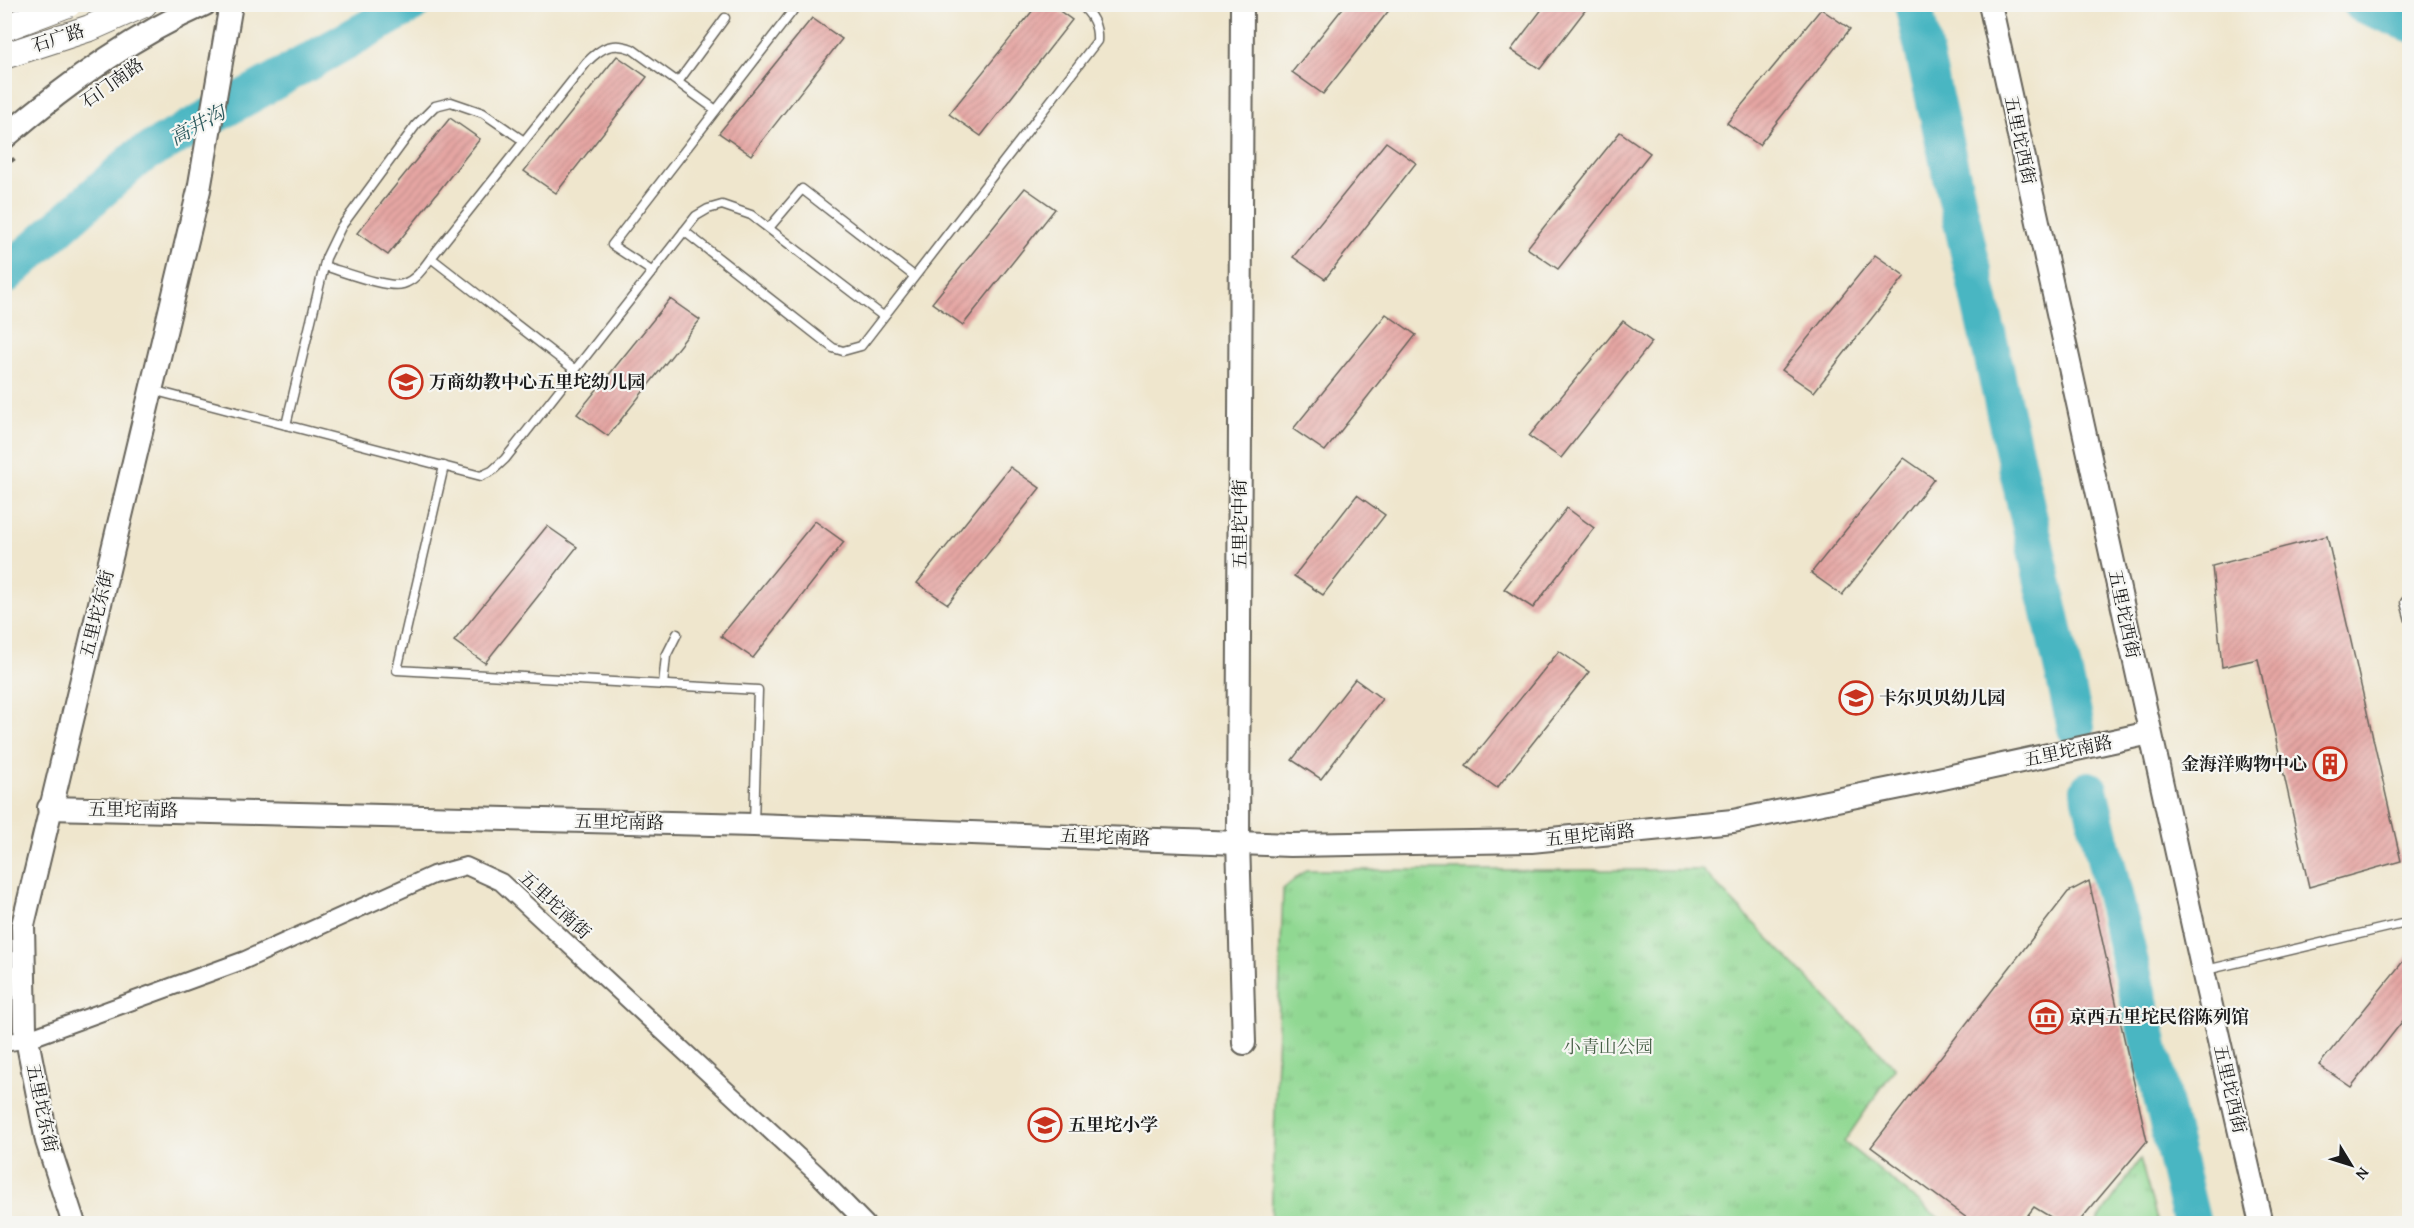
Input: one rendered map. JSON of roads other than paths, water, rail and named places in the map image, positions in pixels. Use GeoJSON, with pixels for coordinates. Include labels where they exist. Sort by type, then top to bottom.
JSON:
{"type":"FeatureCollection","features":[{"type":"Feature","properties":{"kind":"main road","name":"石广路"},"geometry":{"type":"LineString","coordinates":[[4,28],[68,4]]}},
{"type":"Feature","properties":{"kind":"main road","name":"石广路"},"geometry":{"type":"LineString","coordinates":[[4,56],[90,28],[144,4]]}},
{"type":"Feature","properties":{"kind":"street"},"geometry":{"type":"LineString","coordinates":[[4,45],[50,4]]}},
{"type":"Feature","properties":{"kind":"street","name":"石门南路"},"geometry":{"type":"LineString","coordinates":[[13,145],[45,102],[160,24],[205,4]]}},
{"type":"Feature","properties":{"kind":"street","name":"五里坨东街"},"geometry":{"type":"LineString","coordinates":[[75,1224],[47,1141],[28,1039],[23,925],[49,808],[199,190],[231,4]]}},
{"type":"Feature","properties":{"kind":"street","name":"五里坨中街"},"geometry":{"type":"LineString","coordinates":[[1242,4],[1238,841],[1244,1043]]}},
{"type":"Feature","properties":{"kind":"street","name":"五里坨西街"},"geometry":{"type":"LineString","coordinates":[[1990,4],[2150,733],[2261,1224]]}},
{"type":"Feature","properties":{"kind":"street","name":"五里坨南路"},"geometry":{"type":"LineString","coordinates":[[49,808],[754,825],[1238,841],[1290,845],[1531,842],[1733,820],[1906,786],[2150,733]]}},
{"type":"Feature","properties":{"kind":"street","name":"五里坨南街"},"geometry":{"type":"LineString","coordinates":[[4,1043],[28,1039],[245,960],[433,875],[466,866],[501,882],[817,1174],[866,1224]]}},
{"type":"Feature","properties":{"kind":"lane"},"geometry":{"type":"LineString","coordinates":[[653,272],[612,245],[798,4]]}},
{"type":"Feature","properties":{"kind":"lane"},"geometry":{"type":"LineString","coordinates":[[684,231],[834,348],[843,351],[861,346],[1097,41],[1098,28],[1090,14],[1080,4]]}},
{"type":"Feature","properties":{"kind":"lane"},"geometry":{"type":"LineString","coordinates":[[678,82],[725,18]]}},
{"type":"Feature","properties":{"kind":"lane"},"geometry":{"type":"LineString","coordinates":[[324,266],[391,285],[403,284],[416,276],[586,62],[599,50],[611,45],[622,45],[632,50],[716,110]]}},
{"type":"Feature","properties":{"kind":"lane"},"geometry":{"type":"LineString","coordinates":[[286,425],[324,266],[341,227],[416,125],[435,106],[451,102],[466,105],[498,122],[524,141]]}},
{"type":"Feature","properties":{"kind":"lane"},"geometry":{"type":"LineString","coordinates":[[769,228],[802,189],[914,276]]}},
{"type":"Feature","properties":{"kind":"lane"},"geometry":{"type":"LineString","coordinates":[[152,390],[481,476],[492,471],[696,216],[708,208],[722,205],[751,214],[883,316]]}},
{"type":"Feature","properties":{"kind":"lane"},"geometry":{"type":"LineString","coordinates":[[431,258],[575,370]]}},
{"type":"Feature","properties":{"kind":"lane"},"geometry":{"type":"LineString","coordinates":[[444,466],[397,670],[758,690],[754,825]]}},
{"type":"Feature","properties":{"kind":"lane"},"geometry":{"type":"LineString","coordinates":[[2409,597],[2405,602],[2409,620]]}},
{"type":"Feature","properties":{"kind":"lane"},"geometry":{"type":"LineString","coordinates":[[663,685],[666,656],[677,634]]}},
{"type":"Feature","properties":{"kind":"lane"},"geometry":{"type":"LineString","coordinates":[[2203,971],[2409,922]]}},
{"type":"Feature","properties":{"kind":"waterway","name":"高井沟"},"geometry":{"type":"LineString","coordinates":[[4,276],[137,158],[412,4]]}},
{"type":"Feature","properties":{"kind":"waterway"},"geometry":{"type":"LineString","coordinates":[[1913,4],[2076,728]]}},
{"type":"Feature","properties":{"kind":"waterway","name":"高井沟"},"geometry":{"type":"LineString","coordinates":[[2362,4],[2410,23]]}},
{"type":"Feature","properties":{"kind":"waterway"},"geometry":{"type":"LineString","coordinates":[[2089,790],[2192,1224]]}},
{"type":"Feature","properties":{"kind":"place","name":"万商幼教中心五里坨幼儿园"},"geometry":{"type":"Point","coordinates":[406,382]}},
{"type":"Feature","properties":{"kind":"place","name":"卡尔贝贝幼儿园"},"geometry":{"type":"Point","coordinates":[1856,698]}},
{"type":"Feature","properties":{"kind":"place","name":"金海洋购物中心"},"geometry":{"type":"Point","coordinates":[2330,764]}},
{"type":"Feature","properties":{"kind":"place","name":"京西五里坨民俗陈列馆"},"geometry":{"type":"Point","coordinates":[2046,1017]}},
{"type":"Feature","properties":{"kind":"place","name":"五里坨小学"},"geometry":{"type":"Point","coordinates":[1045,1125]}},
{"type":"Feature","properties":{"kind":"park label","name":"小青山公园"},"geometry":{"type":"Point","coordinates":[1608,1047]}}]}
